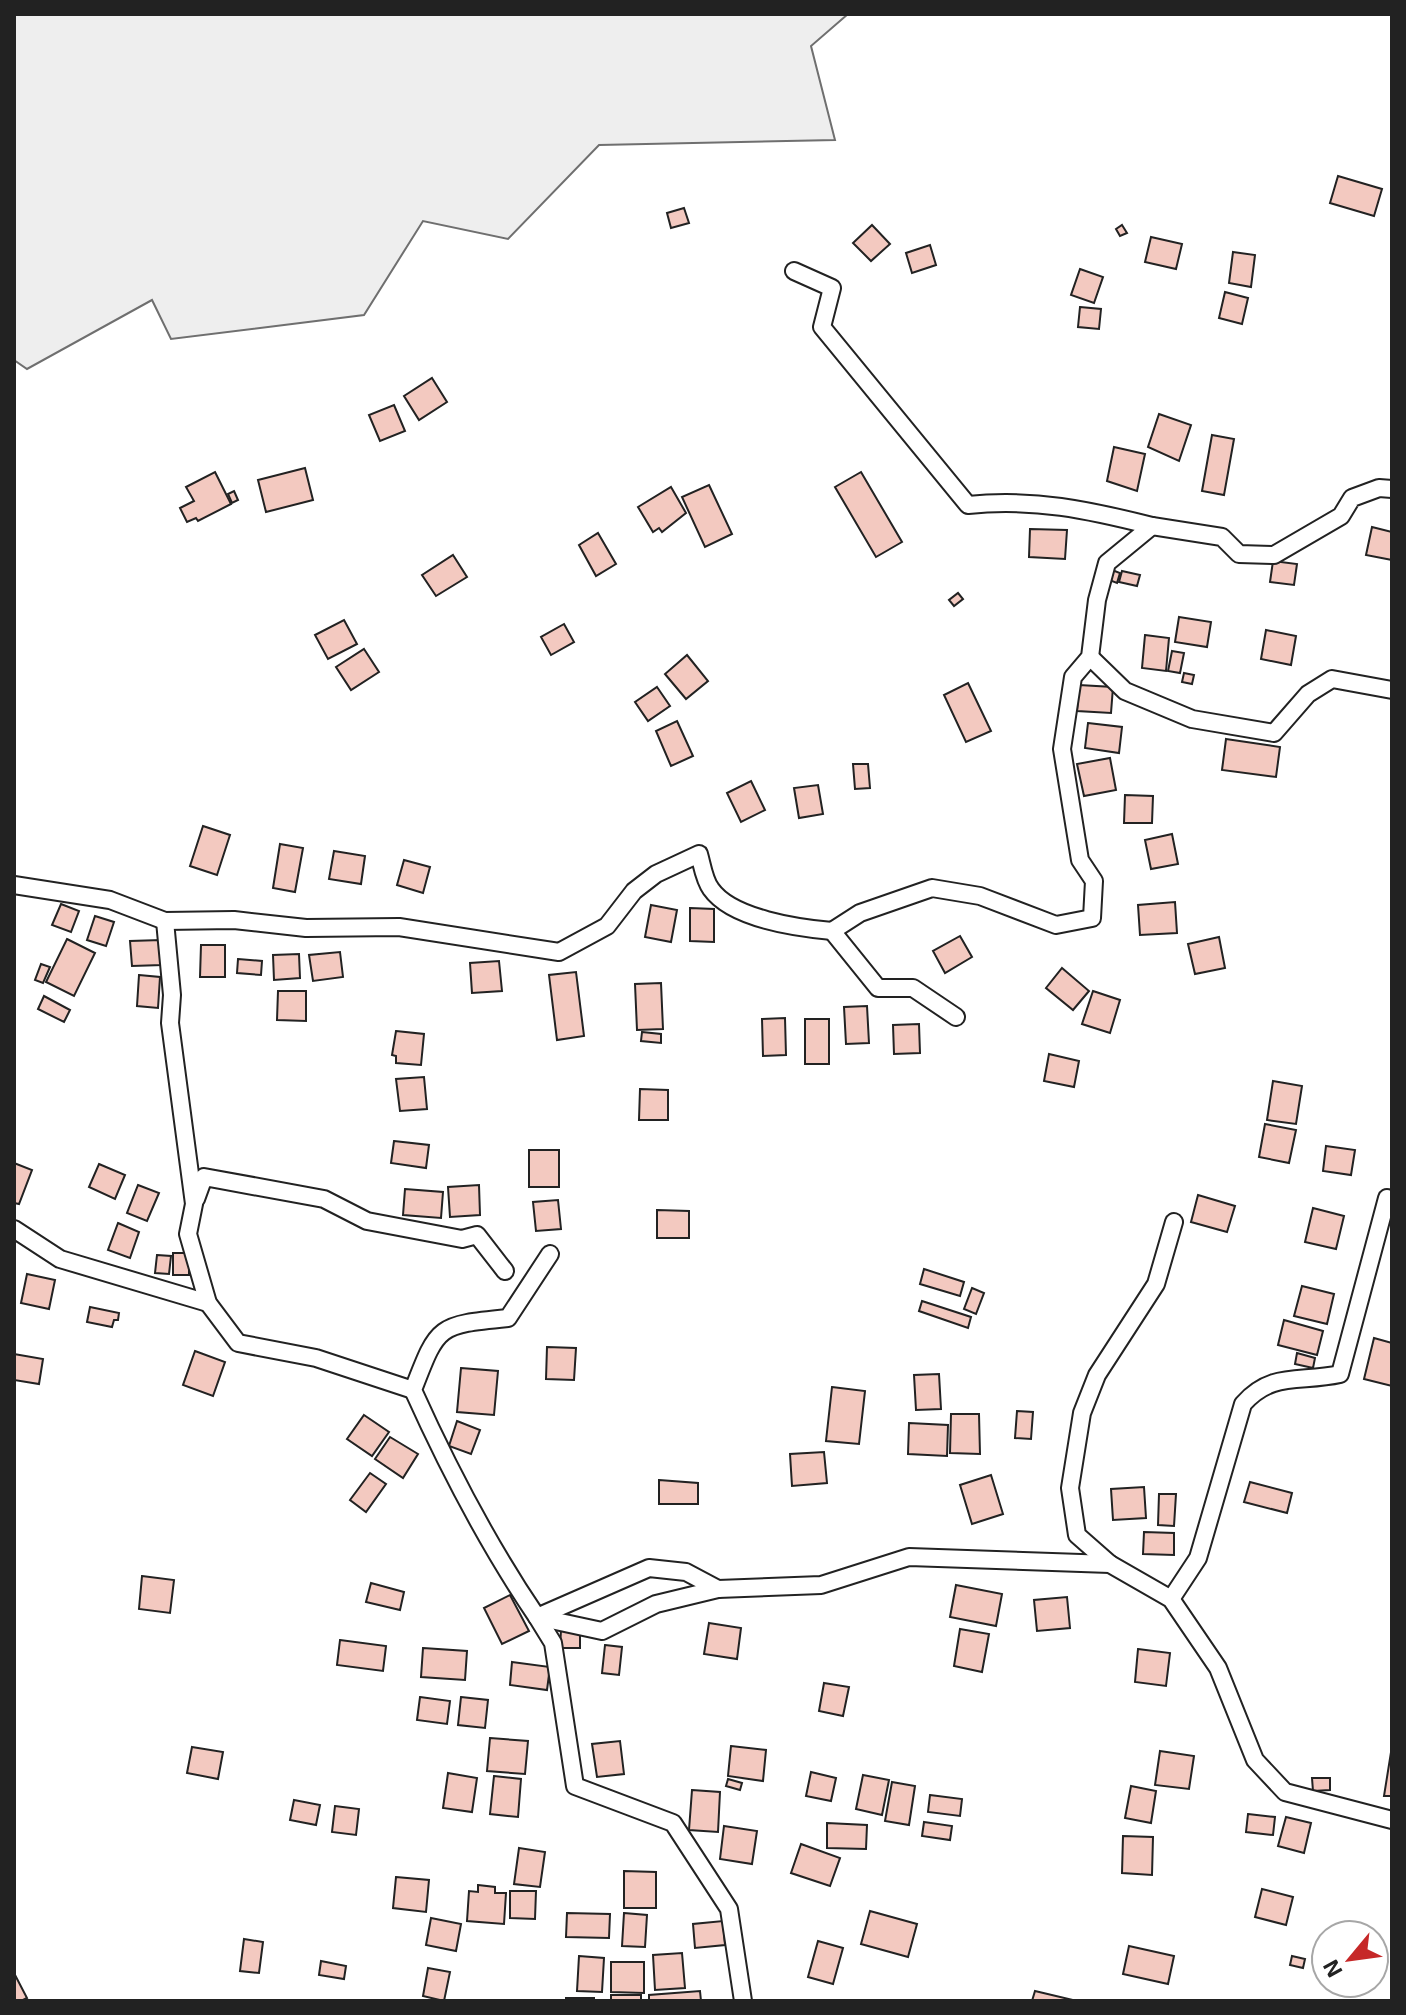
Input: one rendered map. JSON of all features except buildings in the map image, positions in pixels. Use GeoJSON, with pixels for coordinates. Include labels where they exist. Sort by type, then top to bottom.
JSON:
{"type":"FeatureCollection","features":[{"type":"Feature","properties":{"kind":"street"},"geometry":{"type":"LineString","coordinates":[[794,271],[832,288],[822,327],[968,505],[1013,501],[1072,506],[1152,526],[1222,537],[1239,554],[1274,555],[1341,516],[1352,498],[1379,488],[1392,489]]}},
{"type":"Feature","properties":{"kind":"street"},"geometry":{"type":"LineString","coordinates":[[14,885],[110,900],[165,921],[234,920],[306,928],[399,927],[559,952],[607,926],[634,891],[656,874],[699,854],[711,889],[732,906],[789,927],[832,931],[860,913],[932,888],[980,896],[1056,925],[1092,918],[1094,881],[1080,860],[1062,749],[1073,677],[1090,657],[1097,600],[1107,563],[1152,526]]}},
{"type":"Feature","properties":{"kind":"street"},"geometry":{"type":"LineString","coordinates":[[1090,657],[1125,691],[1192,719],[1274,733],[1308,694],[1332,679],[1392,690]]}},
{"type":"Feature","properties":{"kind":"street"},"geometry":{"type":"LineString","coordinates":[[165,921],[172,995],[170,1023],[194,1204]]}},
{"type":"Feature","properties":{"kind":"street"},"geometry":{"type":"LineString","coordinates":[[832,931],[878,988],[913,988],[956,1017]]}},
{"type":"Feature","properties":{"kind":"street"},"geometry":{"type":"LineString","coordinates":[[505,1271],[477,1235],[462,1239],[367,1221],[324,1199],[283,1189],[204,1177],[188,1234],[208,1303],[238,1343],[316,1358],[413,1390],[497,1558],[553,1643],[575,1786],[673,1823],[729,1909],[743,2001]]}},
{"type":"Feature","properties":{"kind":"street"},"geometry":{"type":"LineString","coordinates":[[1171,1599],[1198,1558],[1243,1404],[1258,1387],[1272,1381],[1312,1380],[1340,1374],[1387,1198]]}},
{"type":"Feature","properties":{"kind":"street"},"geometry":{"type":"LineString","coordinates":[[1174,1222],[1156,1284],[1097,1375],[1082,1413],[1070,1488],[1077,1535],[1110,1564],[1171,1599],[1218,1668],[1255,1760],[1285,1792],[1392,1820]]}},
{"type":"Feature","properties":{"kind":"street"},"geometry":{"type":"LineString","coordinates":[[14,1229],[60,1259],[208,1303]]}},
{"type":"Feature","properties":{"kind":"street"},"geometry":{"type":"LineString","coordinates":[[413,1390],[431,1343],[446,1327],[508,1318],[550,1254]]}},
{"type":"Feature","properties":{"kind":"street"},"geometry":{"type":"LineString","coordinates":[[537,1617],[602,1631],[656,1604],[718,1589],[821,1585],[909,1557],[1110,1564]]}},
{"type":"Feature","properties":{"kind":"street"},"geometry":{"type":"LineString","coordinates":[[537,1617],[649,1568],[686,1572],[718,1589]]}},
{"type":"Feature","properties":{"kind":"shaded area"},"geometry":{"type":"Polygon","coordinates":[[[14,14],[848,14],[811,46],[835,140],[599,145],[508,239],[423,221],[364,315],[171,339],[152,300],[27,369],[14,360],[14,14]]]}}]}
